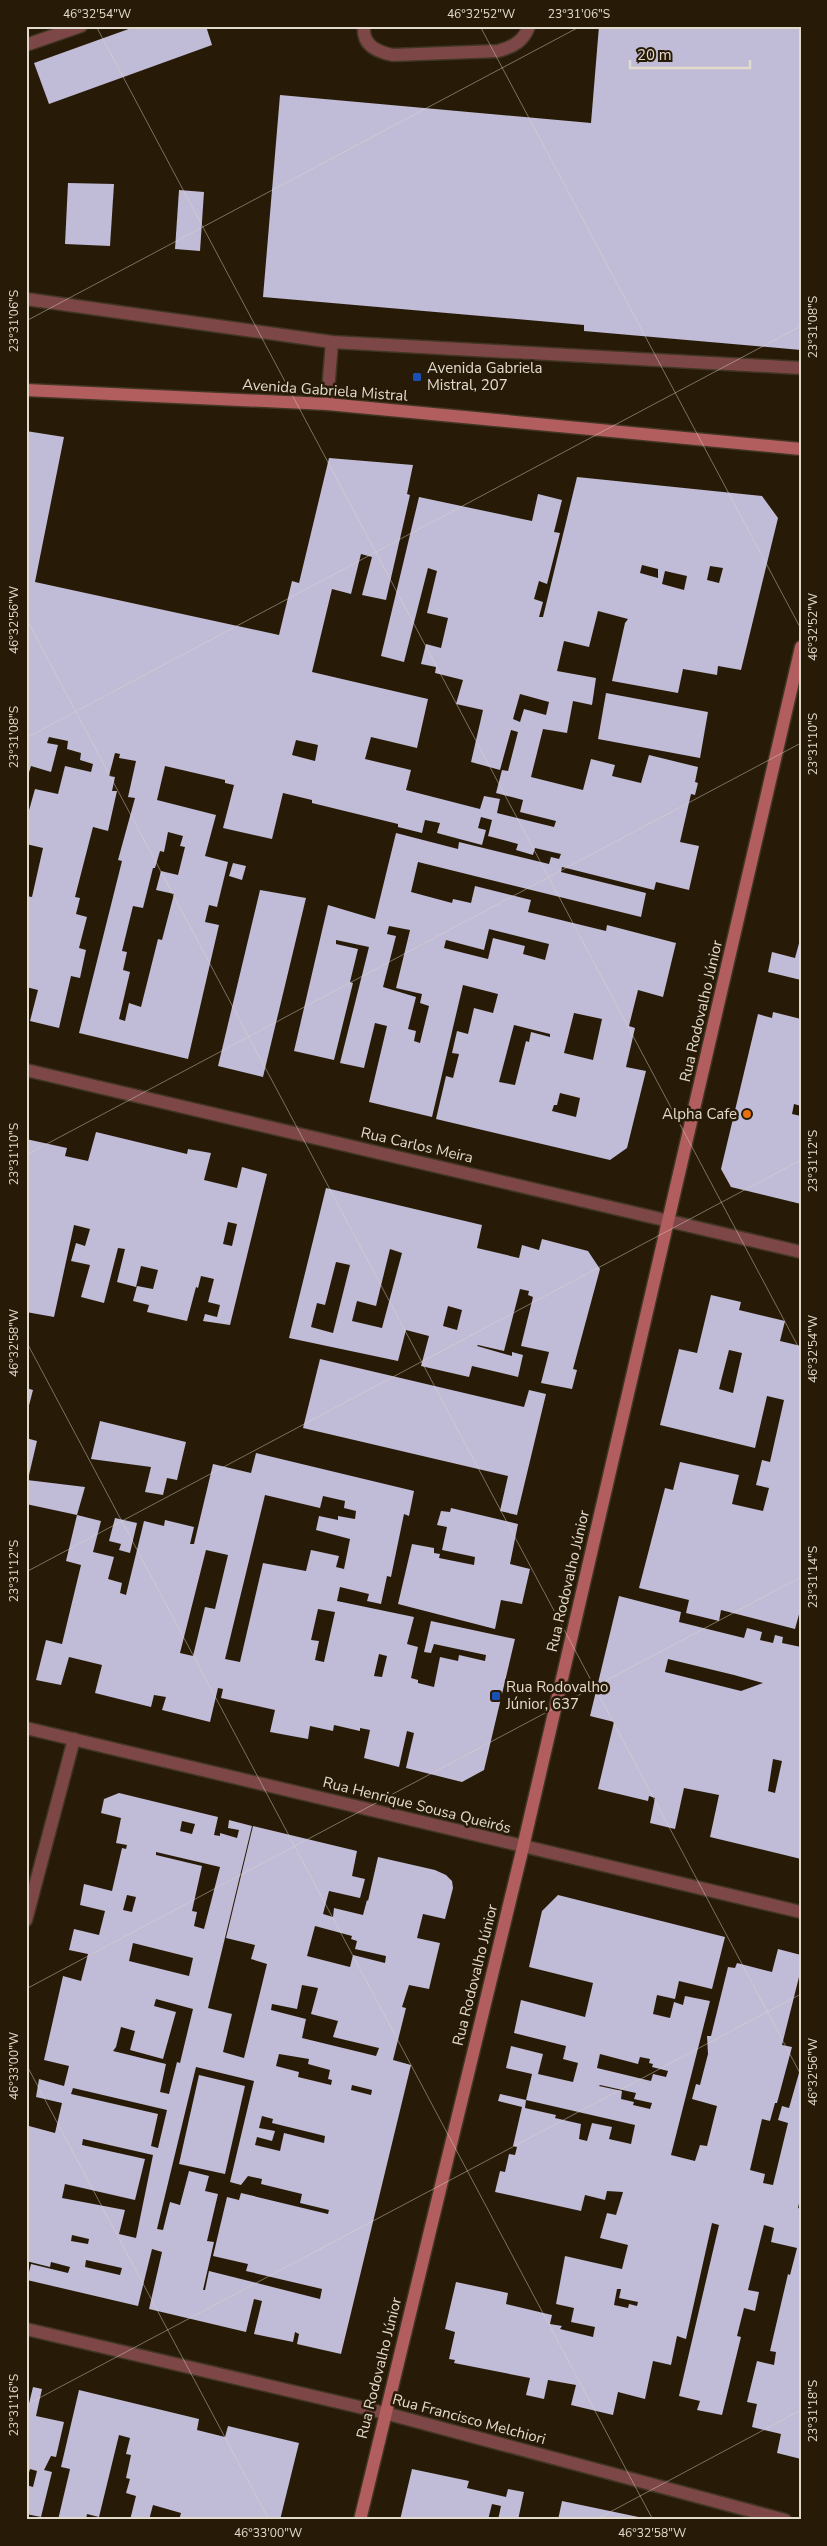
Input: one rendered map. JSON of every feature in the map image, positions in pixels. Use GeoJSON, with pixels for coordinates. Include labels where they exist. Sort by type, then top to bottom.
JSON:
{"type":"FeatureCollection","features":[{"type":"Feature","properties":{"kind":"main road","name":"Avenida Gabriela Mistral"},"geometry":{"type":"LineString","coordinates":[[26,390],[327,404],[801,449]]}},
{"type":"Feature","properties":{"kind":"main road","name":"Rua Rodovalho Júnior"},"geometry":{"type":"LineString","coordinates":[[360,2520],[523,1847],[801,647]]}},
{"type":"Feature","properties":{"kind":"street"},"geometry":{"type":"LineString","coordinates":[[26,45],[81,26]]}},
{"type":"Feature","properties":{"kind":"street"},"geometry":{"type":"LineString","coordinates":[[364,26],[364,38],[370,46],[381,52],[394,55],[498,51],[512,47],[524,38],[529,26]]}},
{"type":"Feature","properties":{"kind":"street"},"geometry":{"type":"LineString","coordinates":[[26,299],[332,342],[801,368]]}},
{"type":"Feature","properties":{"kind":"street"},"geometry":{"type":"LineString","coordinates":[[327,404],[332,342]]}},
{"type":"Feature","properties":{"kind":"street","name":"Rua Carlos Meira"},"geometry":{"type":"LineString","coordinates":[[26,1070],[801,1252]]}},
{"type":"Feature","properties":{"kind":"street","name":"Rua Henrique Sousa Queirós"},"geometry":{"type":"LineString","coordinates":[[26,1728],[801,1912]]}},
{"type":"Feature","properties":{"kind":"street"},"geometry":{"type":"LineString","coordinates":[[26,1920],[74,1739]]}},
{"type":"Feature","properties":{"kind":"street","name":"Rua Francisco Melchiori"},"geometry":{"type":"LineString","coordinates":[[26,2329],[385,2413],[785,2520]]}},
{"type":"Feature","properties":{"kind":"building"},"geometry":{"type":"Polygon","coordinates":[[[137,26],[206,26],[212,45],[49,104],[34,63],[137,26]]]}},
{"type":"Feature","properties":{"kind":"building"},"geometry":{"type":"Polygon","coordinates":[[[599,26],[801,26],[801,350],[584,331],[584,325],[263,297],[280,95],[591,123],[599,26]]]}},
{"type":"Feature","properties":{"kind":"building"},"geometry":{"type":"Polygon","coordinates":[[[68,183],[114,184],[110,246],[65,244],[68,183]]]}},
{"type":"Feature","properties":{"kind":"building"},"geometry":{"type":"Polygon","coordinates":[[[179,190],[204,192],[200,251],[175,249],[179,190]]]}},
{"type":"Feature","properties":{"kind":"building"},"geometry":{"type":"Polygon","coordinates":[[[26,431],[64,437],[35,582],[279,635],[292,581],[299,583],[329,458],[413,465],[407,494],[410,495],[386,600],[362,595],[372,557],[361,554],[351,594],[332,589],[312,672],[428,699],[417,748],[371,737],[365,759],[411,770],[406,790],[480,809],[484,796],[500,799],[497,813],[554,827],[556,821],[520,812],[523,800],[496,793],[502,770],[508,771],[518,732],[511,730],[500,770],[471,762],[483,710],[456,704],[463,680],[435,673],[436,667],[421,664],[426,644],[441,648],[448,618],[427,613],[437,571],[428,568],[404,662],[381,656],[419,497],[532,521],[538,494],[562,500],[554,532],[560,533],[547,584],[539,581],[534,599],[543,602],[539,617],[543,617],[577,477],[762,496],[778,518],[741,670],[718,666],[717,675],[683,669],[678,693],[612,681],[625,623],[628,619],[598,611],[589,647],[564,641],[557,671],[596,678],[592,705],[573,701],[567,733],[543,729],[531,777],[583,790],[591,759],[615,765],[612,776],[641,783],[649,755],[698,767],[695,782],[698,783],[695,795],[691,794],[680,842],[699,846],[689,890],[656,882],[654,890],[562,867],[561,872],[646,893],[641,917],[418,862],[411,892],[452,903],[453,899],[471,903],[475,886],[531,900],[528,912],[606,931],[607,925],[676,943],[663,997],[638,990],[629,1026],[635,1028],[626,1067],[646,1071],[627,1148],[610,1160],[436,1119],[446,1076],[453,1078],[459,1054],[452,1053],[457,1031],[468,1034],[474,1008],[493,1013],[498,994],[463,985],[432,1117],[369,1102],[387,1026],[375,1023],[364,1068],[340,1063],[369,947],[336,940],[336,944],[358,949],[350,982],[353,983],[334,1060],[294,1051],[328,905],[375,919],[396,833],[458,849],[459,842],[549,864],[551,857],[559,859],[561,854],[535,848],[533,855],[516,850],[518,844],[488,836],[492,820],[481,817],[478,828],[486,830],[482,845],[437,833],[440,823],[425,820],[422,833],[398,827],[398,824],[312,803],[312,800],[283,793],[272,839],[223,828],[234,785],[225,783],[225,780],[165,766],[157,800],[216,815],[205,856],[228,862],[217,907],[209,905],[205,922],[219,925],[188,1059],[79,1033],[122,861],[118,860],[135,798],[128,797],[136,761],[119,758],[120,754],[115,753],[109,776],[115,777],[112,791],[117,791],[108,831],[93,827],[75,897],[80,898],[76,914],[87,917],[79,948],[86,950],[80,978],[71,976],[59,1028],[30,1021],[38,990],[26,987],[26,896],[32,897],[43,848],[26,844],[26,821],[35,789],[58,794],[65,766],[91,772],[93,764],[80,760],[81,753],[67,749],[68,741],[49,737],[47,743],[58,745],[51,772],[31,766],[26,782],[26,431]],[[642,565],[640,573],[658,578],[658,569],[642,565]],[[710,566],[707,580],[719,583],[723,568],[710,566]],[[665,571],[662,584],[684,590],[687,576],[665,571]],[[520,694],[513,719],[520,722],[524,709],[546,715],[549,702],[520,694]],[[296,740],[292,755],[315,761],[318,745],[296,740]],[[168,832],[164,852],[160,851],[155,868],[153,868],[143,908],[133,906],[122,951],[127,952],[123,970],[130,972],[119,1019],[125,1021],[129,1003],[141,1007],[158,939],[162,940],[174,894],[156,890],[161,871],[178,875],[185,847],[180,846],[183,836],[168,832]],[[389,926],[387,934],[396,936],[383,987],[416,997],[408,1029],[416,1031],[414,1041],[420,1043],[429,1006],[420,1003],[422,994],[396,988],[410,930],[389,926]],[[489,929],[484,950],[446,940],[444,948],[488,959],[493,938],[525,946],[523,954],[545,960],[549,944],[489,929]],[[574,1013],[564,1053],[593,1060],[602,1019],[574,1013]],[[514,1025],[499,1082],[515,1085],[526,1041],[529,1042],[531,1032],[550,1037],[550,1034],[514,1025]],[[560,1093],[557,1105],[554,1105],[552,1111],[576,1117],[580,1098],[560,1093]]]}},
{"type":"Feature","properties":{"kind":"building"},"geometry":{"type":"Polygon","coordinates":[[[606,693],[708,712],[700,758],[598,739],[606,693]]]}},
{"type":"Feature","properties":{"kind":"building"},"geometry":{"type":"Polygon","coordinates":[[[233,863],[246,866],[242,880],[229,876],[233,863]]]}},
{"type":"Feature","properties":{"kind":"building"},"geometry":{"type":"Polygon","coordinates":[[[260,890],[306,898],[263,1077],[218,1066],[260,890]]]}},
{"type":"Feature","properties":{"kind":"building"},"geometry":{"type":"Polygon","coordinates":[[[801,936],[801,980],[768,972],[772,952],[795,958],[801,936]]]}},
{"type":"Feature","properties":{"kind":"building"},"geometry":{"type":"Polygon","coordinates":[[[773,1012],[801,1019],[801,1106],[794,1104],[792,1114],[801,1116],[801,1204],[731,1187],[721,1169],[758,1014],[772,1018],[773,1012]]]}},
{"type":"Feature","properties":{"kind":"building"},"geometry":{"type":"Polygon","coordinates":[[[96,1132],[187,1154],[188,1149],[211,1153],[204,1180],[237,1188],[242,1167],[267,1174],[230,1325],[203,1321],[205,1314],[217,1317],[220,1305],[208,1302],[214,1279],[201,1276],[198,1288],[196,1287],[187,1321],[147,1312],[149,1305],[133,1301],[137,1286],[153,1289],[158,1270],[141,1266],[136,1287],[117,1282],[125,1249],[118,1248],[104,1303],[81,1297],[90,1265],[71,1261],[76,1243],[85,1246],[90,1229],[74,1225],[54,1317],[26,1312],[26,1139],[67,1148],[65,1156],[88,1161],[96,1132]],[[228,1222],[223,1244],[232,1246],[237,1224],[228,1222]]]}},
{"type":"Feature","properties":{"kind":"building"},"geometry":{"type":"Polygon","coordinates":[[[326,1188],[482,1225],[477,1248],[519,1258],[522,1245],[539,1250],[542,1239],[588,1251],[600,1269],[573,1369],[577,1370],[572,1389],[541,1383],[549,1352],[521,1346],[533,1297],[528,1295],[529,1291],[520,1289],[504,1351],[477,1346],[512,1356],[512,1352],[523,1355],[518,1377],[472,1366],[469,1377],[421,1366],[429,1336],[406,1330],[398,1361],[289,1338],[326,1188]],[[390,1249],[376,1306],[357,1301],[352,1321],[382,1328],[402,1253],[390,1249]],[[336,1262],[325,1305],[317,1303],[311,1327],[333,1333],[350,1265],[336,1262]],[[448,1306],[443,1326],[457,1330],[462,1310],[448,1306]]]}},
{"type":"Feature","properties":{"kind":"building"},"geometry":{"type":"Polygon","coordinates":[[[711,1295],[741,1302],[739,1310],[785,1321],[780,1341],[801,1346],[801,1607],[795,1629],[721,1610],[719,1621],[686,1613],[689,1600],[639,1588],[665,1488],[673,1490],[680,1462],[739,1475],[732,1504],[763,1511],[769,1488],[756,1485],[762,1460],[770,1462],[784,1400],[767,1396],[755,1448],[660,1425],[679,1349],[697,1353],[711,1295]],[[729,1350],[719,1389],[733,1393],[742,1353],[729,1350]]]}},
{"type":"Feature","properties":{"kind":"building"},"geometry":{"type":"Polygon","coordinates":[[[320,1359],[524,1407],[529,1390],[546,1394],[517,1515],[500,1511],[508,1476],[303,1428],[320,1359]]]}},
{"type":"Feature","properties":{"kind":"building"},"geometry":{"type":"Polygon","coordinates":[[[26,1388],[33,1390],[27,1413],[26,1413],[26,1388]]]}},
{"type":"Feature","properties":{"kind":"building"},"geometry":{"type":"Polygon","coordinates":[[[100,1421],[186,1442],[177,1480],[167,1478],[163,1495],[145,1492],[151,1467],[91,1459],[100,1421]]]}},
{"type":"Feature","properties":{"kind":"building"},"geometry":{"type":"Polygon","coordinates":[[[26,1438],[37,1441],[29,1475],[26,1475],[26,1438]]]}},
{"type":"Feature","properties":{"kind":"building"},"geometry":{"type":"Polygon","coordinates":[[[256,1453],[414,1491],[409,1516],[404,1514],[391,1577],[387,1576],[381,1604],[367,1601],[369,1594],[340,1587],[337,1601],[414,1617],[407,1644],[418,1647],[411,1678],[418,1680],[418,1683],[434,1687],[440,1657],[458,1661],[459,1655],[485,1661],[486,1655],[434,1644],[431,1653],[424,1652],[431,1621],[515,1639],[484,1770],[462,1782],[406,1768],[414,1733],[407,1731],[399,1767],[364,1758],[370,1730],[360,1728],[360,1731],[334,1725],[333,1731],[310,1726],[308,1739],[270,1732],[275,1710],[221,1698],[223,1689],[218,1688],[210,1722],[162,1710],[166,1697],[154,1695],[151,1707],[95,1693],[102,1665],[69,1657],[61,1685],[36,1680],[46,1640],[62,1644],[81,1565],[66,1561],[77,1515],[101,1521],[93,1552],[114,1557],[108,1579],[122,1583],[120,1593],[126,1595],[144,1521],[164,1526],[165,1520],[194,1527],[190,1544],[194,1544],[213,1464],[251,1473],[256,1453]],[[265,1495],[225,1659],[240,1662],[263,1563],[306,1571],[311,1550],[339,1556],[336,1567],[344,1569],[350,1539],[316,1530],[319,1516],[338,1520],[338,1516],[355,1519],[356,1511],[344,1508],[345,1501],[323,1496],[320,1508],[265,1495]],[[206,1550],[180,1653],[193,1656],[205,1607],[215,1609],[228,1555],[206,1550]],[[318,1609],[311,1640],[319,1641],[315,1660],[324,1662],[335,1612],[318,1609]],[[379,1654],[374,1676],[382,1677],[387,1656],[379,1654]]]}},
{"type":"Feature","properties":{"kind":"building"},"geometry":{"type":"Polygon","coordinates":[[[27,1480],[85,1487],[77,1515],[26,1504],[27,1480]]]}},
{"type":"Feature","properties":{"kind":"building"},"geometry":{"type":"Polygon","coordinates":[[[451,1508],[518,1524],[510,1564],[530,1569],[522,1604],[501,1600],[495,1629],[398,1604],[412,1544],[434,1548],[434,1553],[440,1554],[439,1558],[474,1565],[475,1557],[442,1550],[447,1527],[437,1525],[441,1511],[450,1512],[451,1508]]]}},
{"type":"Feature","properties":{"kind":"building"},"geometry":{"type":"Polygon","coordinates":[[[115,1518],[137,1523],[130,1553],[119,1550],[121,1544],[109,1541],[115,1518]]]}},
{"type":"Feature","properties":{"kind":"building"},"geometry":{"type":"Polygon","coordinates":[[[619,1596],[681,1612],[679,1622],[744,1638],[747,1628],[762,1632],[760,1640],[773,1643],[775,1635],[783,1637],[782,1643],[801,1647],[801,1859],[710,1837],[719,1795],[684,1788],[675,1829],[650,1823],[655,1798],[649,1796],[648,1801],[598,1789],[614,1722],[590,1716],[619,1596]],[[668,1659],[665,1672],[741,1691],[763,1683],[734,1675],[668,1659]],[[773,1759],[768,1791],[775,1793],[782,1761],[773,1759]]]}},
{"type":"Feature","properties":{"kind":"building"},"geometry":{"type":"Polygon","coordinates":[[[119,1793],[218,1817],[214,1835],[220,1836],[220,1833],[237,1838],[239,1830],[228,1828],[229,1820],[252,1826],[208,2008],[232,2014],[223,2052],[244,2058],[267,1964],[251,1959],[255,1945],[226,1938],[253,1826],[357,1851],[352,1876],[365,1879],[360,1898],[329,1891],[323,1914],[333,1917],[334,1908],[363,1915],[378,1857],[435,1870],[446,1875],[452,1881],[453,1888],[445,1919],[423,1914],[417,1938],[440,1943],[429,1989],[409,1985],[402,2007],[406,2008],[393,2060],[411,2065],[341,2354],[297,2344],[299,2334],[295,2332],[293,2342],[254,2334],[262,2301],[254,2299],[246,2332],[149,2309],[162,2252],[152,2249],[138,2306],[27,2280],[31,2264],[68,2273],[70,2267],[51,2262],[50,2267],[26,2261],[26,2138],[29,2126],[55,2133],[62,2103],[36,2097],[39,2079],[64,2086],[69,2066],[44,2060],[63,1976],[81,1981],[88,1954],[69,1950],[74,1929],[99,1935],[105,1911],[80,1905],[84,1884],[112,1891],[122,1848],[126,1849],[127,1845],[116,1843],[121,1818],[101,1813],[104,1799],[119,1793]],[[182,1821],[180,1831],[192,1834],[195,1824],[182,1821]],[[156,1852],[156,1855],[202,1866],[192,1911],[197,1912],[194,1926],[204,1929],[220,1867],[156,1852]],[[127,1895],[123,1910],[132,1912],[136,1897],[127,1895]],[[315,1926],[307,1956],[350,1967],[353,1955],[385,1963],[386,1956],[355,1949],[357,1941],[351,1939],[352,1936],[315,1926]],[[133,1943],[129,1961],[189,1976],[193,1958],[133,1943]],[[302,1985],[297,2009],[272,2004],[271,2010],[306,2019],[302,2038],[376,2056],[379,2048],[333,2037],[338,2021],[311,2014],[318,1988],[302,1985]],[[156,1999],[154,2006],[176,2012],[163,2059],[130,2050],[135,2031],[121,2027],[116,2047],[113,2051],[166,2064],[160,2092],[169,2094],[177,2062],[180,2063],[193,2009],[156,1999]],[[279,2054],[276,2066],[299,2072],[298,2077],[331,2085],[332,2080],[328,2079],[330,2070],[308,2064],[309,2059],[279,2054]],[[196,2067],[157,2229],[163,2230],[170,2202],[180,2205],[189,2171],[209,2176],[205,2191],[218,2194],[207,2241],[214,2242],[203,2290],[205,2290],[209,2271],[320,2299],[322,2289],[246,2271],[248,2264],[213,2256],[227,2197],[239,2200],[241,2193],[328,2214],[329,2210],[300,2203],[302,2194],[261,2184],[262,2179],[248,2176],[241,2185],[230,2182],[254,2081],[196,2067]],[[352,2085],[351,2090],[371,2095],[372,2090],[352,2085]],[[73,2088],[71,2094],[158,2114],[151,2146],[158,2148],[167,2110],[73,2088]],[[262,2116],[259,2128],[275,2131],[272,2141],[257,2137],[255,2145],[280,2151],[284,2133],[324,2143],[325,2136],[272,2123],[273,2119],[262,2116]],[[83,2139],[82,2145],[145,2159],[135,2200],[65,2184],[62,2198],[125,2210],[119,2234],[136,2238],[153,2155],[83,2139]],[[72,2235],[71,2241],[88,2244],[89,2239],[72,2235]],[[86,2260],[85,2267],[120,2275],[122,2268],[86,2260]]]}},
{"type":"Feature","properties":{"kind":"building"},"geometry":{"type":"Polygon","coordinates":[[[558,1895],[725,1937],[712,1989],[679,1981],[675,1999],[657,1995],[653,2014],[670,2018],[674,2002],[683,2005],[685,1996],[710,2001],[671,2155],[695,2161],[700,2145],[707,2146],[717,2106],[692,2099],[696,2084],[700,2085],[708,2054],[707,2036],[711,2036],[728,1967],[735,1968],[737,1963],[772,1972],[778,1949],[801,1955],[801,1969],[782,2045],[792,2047],[777,2103],[775,2103],[770,2121],[762,2119],[750,2170],[765,2174],[763,2183],[773,2185],[788,2123],[778,2120],[782,2106],[789,2108],[801,2066],[801,2194],[798,2208],[801,2209],[801,2459],[777,2453],[781,2434],[752,2427],[757,2404],[747,2402],[757,2361],[774,2365],[776,2352],[770,2351],[788,2274],[790,2275],[797,2248],[771,2242],[774,2228],[764,2225],[748,2290],[759,2292],[755,2311],[744,2308],[737,2336],[741,2337],[722,2415],[697,2410],[700,2401],[679,2396],[719,2225],[712,2223],[686,2339],[677,2336],[671,2365],[653,2361],[645,2399],[618,2392],[613,2415],[571,2405],[576,2385],[548,2380],[544,2399],[526,2395],[530,2378],[454,2363],[455,2360],[449,2359],[455,2332],[445,2329],[456,2282],[508,2293],[506,2304],[552,2315],[550,2324],[562,2326],[560,2329],[593,2337],[595,2327],[571,2322],[574,2308],[556,2304],[565,2256],[622,2269],[628,2245],[600,2238],[607,2213],[616,2215],[623,2192],[607,2191],[605,2200],[585,2195],[581,2211],[495,2192],[500,2171],[505,2172],[509,2154],[515,2155],[517,2147],[513,2146],[522,2107],[498,2101],[500,2094],[526,2100],[532,2074],[506,2068],[511,2046],[543,2054],[538,2074],[573,2082],[578,2063],[563,2059],[566,2046],[514,2033],[521,2000],[585,2017],[593,1983],[529,1967],[542,1911],[558,1895]],[[600,2054],[597,2068],[651,2081],[653,2074],[666,2077],[668,2071],[652,2067],[653,2064],[649,2063],[650,2059],[640,2057],[638,2064],[600,2054]],[[599,2086],[622,2091],[621,2099],[634,2102],[633,2105],[650,2109],[652,2103],[634,2099],[636,2093],[599,2086]],[[526,2100],[525,2108],[556,2115],[555,2118],[581,2124],[579,2139],[587,2141],[592,2123],[612,2127],[609,2139],[631,2144],[635,2125],[526,2100]],[[617,2289],[614,2305],[628,2308],[629,2304],[637,2306],[638,2302],[619,2298],[621,2289],[617,2289]]]}},
{"type":"Feature","properties":{"kind":"building"},"geometry":{"type":"Polygon","coordinates":[[[199,2075],[245,2086],[225,2174],[179,2164],[199,2075]]]}},
{"type":"Feature","properties":{"kind":"building"},"geometry":{"type":"Polygon","coordinates":[[[33,2387],[42,2389],[36,2416],[64,2422],[56,2457],[51,2456],[44,2470],[52,2472],[41,2517],[26,2514],[26,2485],[33,2487],[37,2471],[30,2469],[26,2483],[26,2416],[33,2387]]]}},
{"type":"Feature","properties":{"kind":"building"},"geometry":{"type":"Polygon","coordinates":[[[79,2390],[199,2419],[197,2430],[225,2437],[228,2426],[299,2443],[280,2520],[239,2520],[230,2517],[229,2520],[179,2520],[181,2513],[153,2505],[149,2520],[130,2520],[136,2496],[126,2493],[130,2479],[126,2478],[131,2455],[126,2454],[130,2438],[119,2435],[99,2517],[87,2514],[86,2520],[58,2520],[70,2469],[61,2467],[79,2390]]]}},
{"type":"Feature","properties":{"kind":"building"},"geometry":{"type":"Polygon","coordinates":[[[412,2469],[469,2481],[467,2488],[506,2497],[508,2489],[524,2492],[518,2520],[498,2520],[501,2506],[492,2504],[488,2520],[400,2520],[412,2469]]]}},
{"type":"Feature","properties":{"kind":"building"},"geometry":{"type":"Polygon","coordinates":[[[562,2501],[648,2519],[648,2520],[558,2520],[562,2501]]]}},
{"type":"Feature","properties":{"kind":"place","name":"Avenida Gabriela Mistral, 207"},"geometry":{"type":"Point","coordinates":[417,377]}},
{"type":"Feature","properties":{"kind":"place","name":"Alpha Cafe"},"geometry":{"type":"Point","coordinates":[747,1114]}},
{"type":"Feature","properties":{"kind":"place","name":"Rua Rodovalho Júnior, 637"},"geometry":{"type":"Point","coordinates":[496,1696]}}]}
